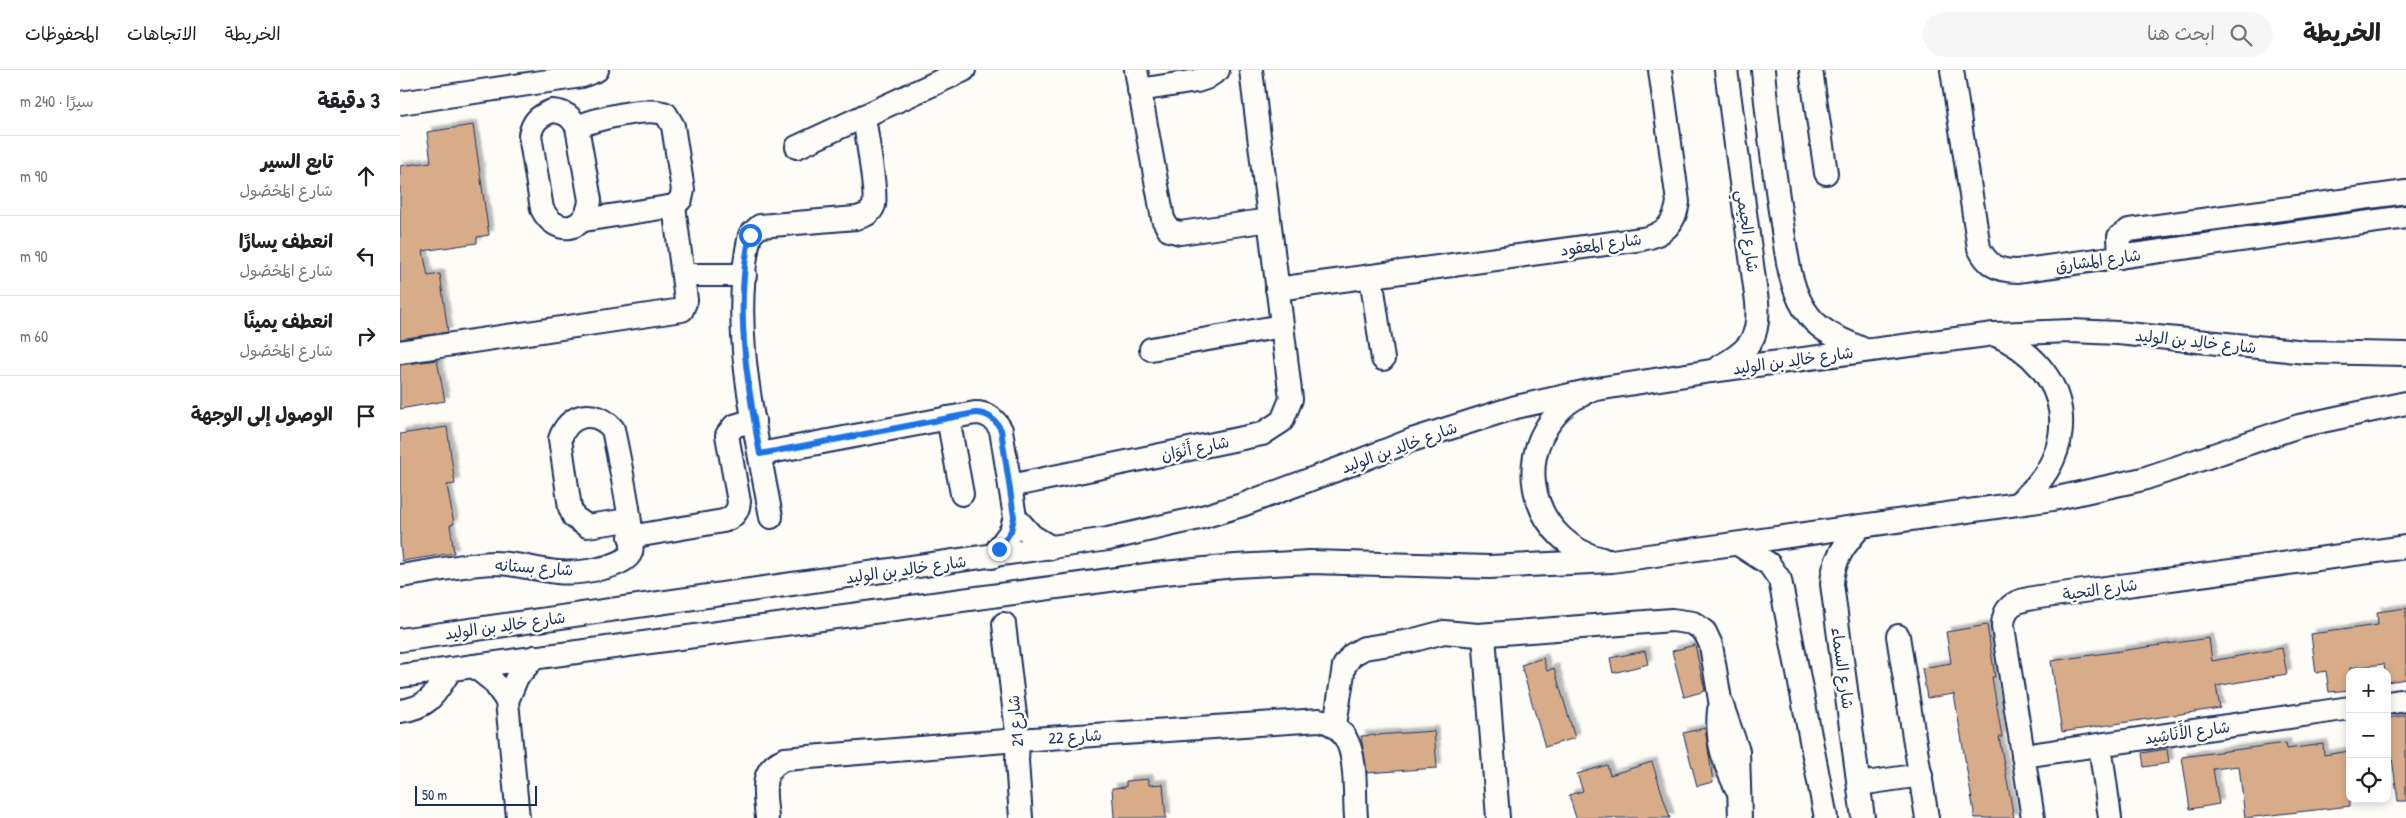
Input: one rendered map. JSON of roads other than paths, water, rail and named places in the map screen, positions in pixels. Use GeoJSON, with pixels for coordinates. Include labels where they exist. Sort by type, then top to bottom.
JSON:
{"type":"FeatureCollection","features":[{"type":"Feature","properties":{"kind":"street"},"geometry":{"type":"LineString","coordinates":[[400,103],[507,78],[582,76],[597,70]]}},
{"type":"Feature","properties":{"kind":"street"},"geometry":{"type":"LineString","coordinates":[[797,146],[964,70]]}},
{"type":"Feature","properties":{"kind":"street"},"geometry":{"type":"LineString","coordinates":[[1218,70],[1206,78],[1197,81],[1138,80],[1163,219],[1169,230],[1180,233],[1269,220]]}},
{"type":"Feature","properties":{"kind":"street","name":"شارع أَنْوَان"},"geometry":{"type":"LineString","coordinates":[[1010,486],[1262,434],[1273,429],[1282,421],[1291,398],[1251,70]]}},
{"type":"Feature","properties":{"kind":"street","name":"شارع المعقود"},"geometry":{"type":"LineString","coordinates":[[1277,290],[1642,239],[1664,232],[1672,224],[1678,202],[1660,70]]}},
{"type":"Feature","properties":{"kind":"street","name":"شارع الجيمي"},"geometry":{"type":"LineString","coordinates":[[1711,371],[1745,350],[1755,334],[1758,324],[1757,302],[1726,70]]}},
{"type":"Feature","properties":{"kind":"street"},"geometry":{"type":"LineString","coordinates":[[1763,70],[1770,141],[1785,240],[1798,295],[1809,316],[1824,330],[1866,350]]}},
{"type":"Feature","properties":{"kind":"street"},"geometry":{"type":"LineString","coordinates":[[1811,70],[1826,173]]}},
{"type":"Feature","properties":{"kind":"street","name":"شارع المشارق"},"geometry":{"type":"LineString","coordinates":[[1952,70],[1979,248],[1984,258],[1992,266],[2004,271],[2017,271],[2406,217]]}},
{"type":"Feature","properties":{"kind":"street"},"geometry":{"type":"LineString","coordinates":[[543,78],[552,111]]}},
{"type":"Feature","properties":{"kind":"street"},"geometry":{"type":"LineString","coordinates":[[577,127],[607,117],[654,111],[666,114],[673,126],[683,190],[681,199],[674,206],[584,220],[575,226],[560,226],[547,218],[542,209],[530,135],[532,125],[540,116],[552,111],[562,112],[572,118],[577,127],[590,200],[589,211],[584,220]]}},
{"type":"Feature","properties":{"kind":"street"},"geometry":{"type":"LineString","coordinates":[[771,517],[744,349],[745,275],[750,235],[756,228],[856,218],[870,212],[874,198],[864,116]]}},
{"type":"Feature","properties":{"kind":"street"},"geometry":{"type":"LineString","coordinates":[[2120,257],[2120,237],[2129,230],[2406,192]]}},
{"type":"Feature","properties":{"kind":"street"},"geometry":{"type":"LineString","coordinates":[[400,352],[678,312],[686,304],[674,206]]}},
{"type":"Feature","properties":{"kind":"street"},"geometry":{"type":"LineString","coordinates":[[683,275],[745,275]]}},
{"type":"Feature","properties":{"kind":"street"},"geometry":{"type":"LineString","coordinates":[[1371,276],[1382,359]]}},
{"type":"Feature","properties":{"kind":"street"},"geometry":{"type":"LineString","coordinates":[[1151,349],[1282,326]]}},
{"type":"Feature","properties":{"kind":"street","name":"شارع خالِد بن الوليد"},"geometry":{"type":"LineString","coordinates":[[400,640],[1108,539],[1208,515],[1288,489],[1412,440],[1516,407],[1597,388],[1711,371],[1994,334],[2070,331],[2108,332],[2306,352],[2406,354]]}},
{"type":"Feature","properties":{"kind":"street"},"geometry":{"type":"LineString","coordinates":[[1994,334],[2013,342],[2025,350],[2045,371],[2055,390],[2060,411],[2061,432],[2056,453],[2034,490],[2018,504]]}},
{"type":"Feature","properties":{"kind":"street"},"geometry":{"type":"LineString","coordinates":[[1597,388],[1578,396],[1562,408],[1548,424],[1539,441],[1533,461],[1533,481],[1537,501],[1545,520],[1558,535],[1574,548],[1592,557],[1612,562]]}},
{"type":"Feature","properties":{"kind":"street"},"geometry":{"type":"LineString","coordinates":[[400,676],[1172,572],[1268,564],[1336,562],[1497,567],[1612,562],[2054,499],[2143,479],[2299,426],[2406,403]]}},
{"type":"Feature","properties":{"kind":"street"},"geometry":{"type":"LineString","coordinates":[[760,454],[982,413],[994,419],[1001,430],[1014,517],[1011,531],[992,557]]}},
{"type":"Feature","properties":{"kind":"street","name":"شارع بستانه"},"geometry":{"type":"LineString","coordinates":[[400,576],[492,563],[524,565],[557,572],[615,566],[622,563],[630,553],[630,528],[613,428],[598,416],[578,417],[564,430],[560,439],[570,508],[574,517],[587,526],[630,528]]}},
{"type":"Feature","properties":{"kind":"street"},"geometry":{"type":"LineString","coordinates":[[948,418],[962,494]]}},
{"type":"Feature","properties":{"kind":"street"},"geometry":{"type":"LineString","coordinates":[[630,528],[723,522],[733,517],[739,502],[727,436],[734,426],[754,420]]}},
{"type":"Feature","properties":{"kind":"street"},"geometry":{"type":"LineString","coordinates":[[1014,517],[1032,536],[1052,548]]}},
{"type":"Feature","properties":{"kind":"street","name":"شارع السماء"},"geometry":{"type":"LineString","coordinates":[[1860,526],[1843,546],[1836,559],[1832,584],[1863,818]]}},
{"type":"Feature","properties":{"kind":"street"},"geometry":{"type":"LineString","coordinates":[[1738,544],[1769,564],[1780,580],[1826,818]]}},
{"type":"Feature","properties":{"kind":"street","name":"شارع التحية"},"geometry":{"type":"LineString","coordinates":[[2032,818],[2003,627],[2005,613],[2014,602],[2406,547]]}},
{"type":"Feature","properties":{"kind":"street"},"geometry":{"type":"LineString","coordinates":[[970,599],[992,612],[1004,624],[1016,608],[1038,590]]}},
{"type":"Feature","properties":{"kind":"street"},"geometry":{"type":"LineString","coordinates":[[1356,818],[1350,744],[1341,730],[1334,725],[1342,673],[1352,655],[1370,646],[1410,641],[1444,632],[1481,635],[1672,620],[1686,621],[1704,632],[1711,645],[1720,700],[1738,751],[1740,818]]}},
{"type":"Feature","properties":{"kind":"street","name":"شارع 21"},"geometry":{"type":"LineString","coordinates":[[1004,624],[1018,740],[1017,761],[1021,818]]}},
{"type":"Feature","properties":{"kind":"street"},"geometry":{"type":"LineString","coordinates":[[1481,635],[1498,818]]}},
{"type":"Feature","properties":{"kind":"street"},"geometry":{"type":"LineString","coordinates":[[1898,636],[1927,818]]}},
{"type":"Feature","properties":{"kind":"street"},"geometry":{"type":"LineString","coordinates":[[518,818],[507,701],[517,677],[535,658]]}},
{"type":"Feature","properties":{"kind":"street"},"geometry":{"type":"LineString","coordinates":[[474,666],[493,681],[507,701]]}},
{"type":"Feature","properties":{"kind":"street"},"geometry":{"type":"LineString","coordinates":[[400,711],[419,708],[429,701],[451,669]]}},
{"type":"Feature","properties":{"kind":"street"},"geometry":{"type":"LineString","coordinates":[[2391,702],[2406,700]]}},
{"type":"Feature","properties":{"kind":"street","name":"شارع الأَنَاشِيد"},"geometry":{"type":"LineString","coordinates":[[2023,756],[2346,709]]}},
{"type":"Feature","properties":{"kind":"street","name":"شارع 22"},"geometry":{"type":"LineString","coordinates":[[767,818],[765,777],[773,765],[785,759],[1018,740],[1319,720],[1334,725]]}},
{"type":"Feature","properties":{"kind":"street"},"geometry":{"type":"LineString","coordinates":[[2100,745],[2110,818]]}},
{"type":"Feature","properties":{"kind":"street"},"geometry":{"type":"LineString","coordinates":[[1859,784],[1921,775]]}}]}
